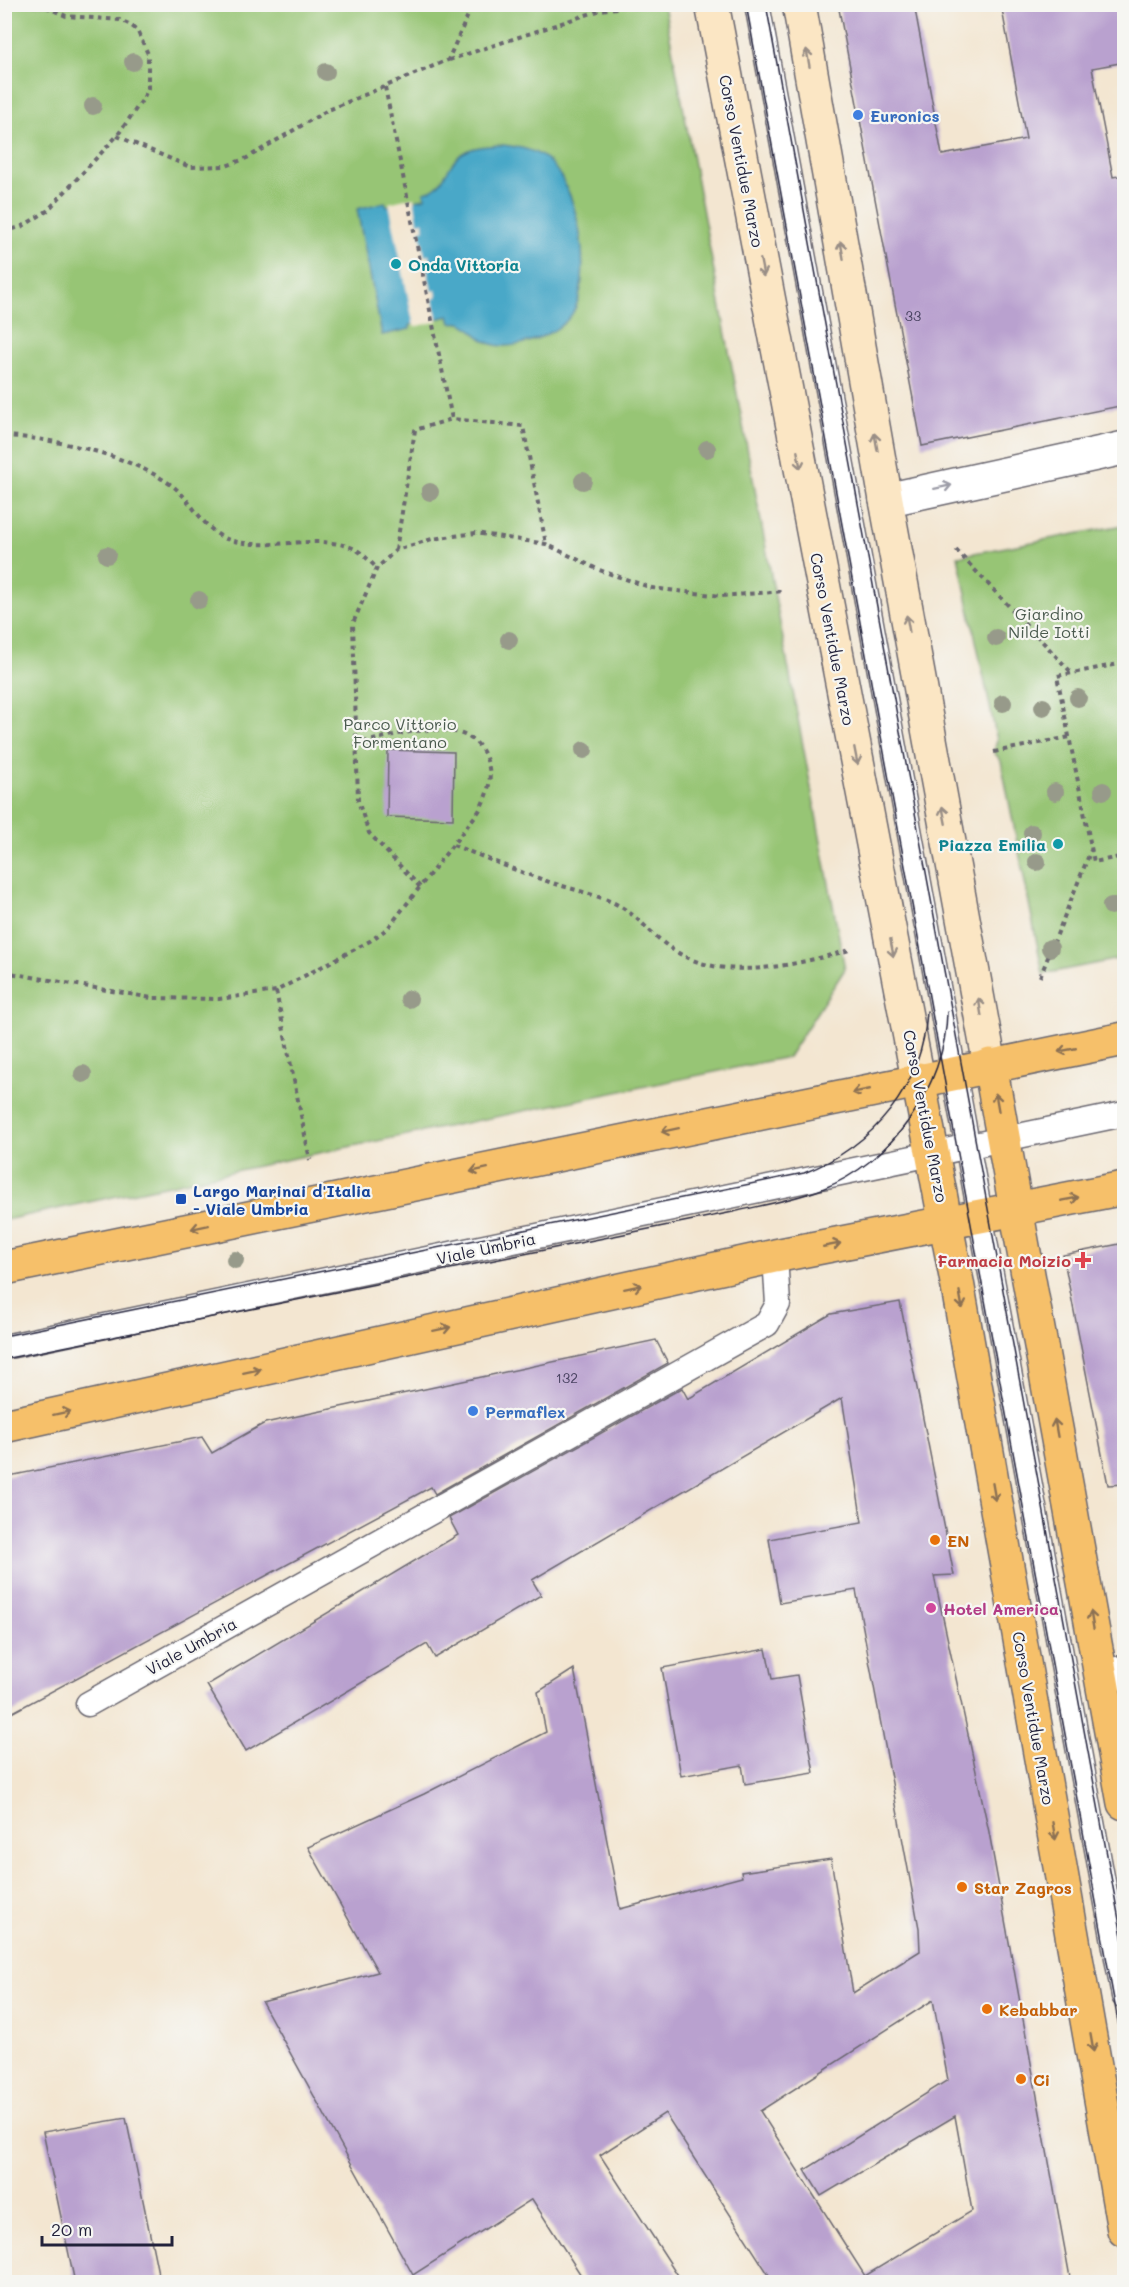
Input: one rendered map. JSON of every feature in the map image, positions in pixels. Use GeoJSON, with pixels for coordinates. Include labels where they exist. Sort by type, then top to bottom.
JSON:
{"type":"FeatureCollection","features":[{"type":"Feature","properties":{"kind":"main road","name":"Corso Ventidue Marzo"},"geometry":{"type":"LineString","coordinates":[[712,4],[934,1155],[1125,2230]]}},
{"type":"Feature","properties":{"kind":"main road"},"geometry":{"type":"LineString","coordinates":[[799,4],[886,500],[1016,1209],[1113,1675],[1125,1803]]}},
{"type":"Feature","properties":{"kind":"main road"},"geometry":{"type":"LineString","coordinates":[[4,1268],[918,1079],[1125,1039]]}},
{"type":"Feature","properties":{"kind":"main road"},"geometry":{"type":"LineString","coordinates":[[4,1426],[775,1256],[1125,1188]]}},
{"type":"Feature","properties":{"kind":"street"},"geometry":{"type":"LineString","coordinates":[[886,500],[1125,448]]}},
{"type":"Feature","properties":{"kind":"lane","name":"Corso Ventidue Marzo"},"geometry":{"type":"LineString","coordinates":[[757,4],[1125,1996]]}},
{"type":"Feature","properties":{"kind":"lane"},"geometry":{"type":"LineString","coordinates":[[967,1148],[1125,1114]]}},
{"type":"Feature","properties":{"kind":"lane","name":"Viale Umbria"},"geometry":{"type":"LineString","coordinates":[[4,1347],[967,1148]]}},
{"type":"Feature","properties":{"kind":"lane","name":"Viale Umbria"},"geometry":{"type":"LineString","coordinates":[[88,1704],[767,1324],[778,1304],[775,1256]]}},
{"type":"Feature","properties":{"kind":"path"},"geometry":{"type":"LineString","coordinates":[[4,232],[23,226],[47,211],[117,136],[148,88],[149,63],[137,30],[120,20],[66,16],[40,4]]}},
{"type":"Feature","properties":{"kind":"path"},"geometry":{"type":"LineString","coordinates":[[448,60],[473,4]]}},
{"type":"Feature","properties":{"kind":"path"},"geometry":{"type":"LineString","coordinates":[[117,136],[190,167],[226,166],[247,158],[326,111],[448,60],[601,10],[645,4]]}},
{"type":"Feature","properties":{"kind":"path"},"geometry":{"type":"LineString","coordinates":[[385,87],[452,419]]}},
{"type":"Feature","properties":{"kind":"path"},"geometry":{"type":"LineString","coordinates":[[396,550],[415,430],[452,419],[523,426],[546,544]]}},
{"type":"Feature","properties":{"kind":"path"},"geometry":{"type":"LineString","coordinates":[[4,436],[57,442],[122,461],[156,476],[175,488],[216,532],[227,540],[248,544],[324,542],[354,548],[377,568]]}},
{"type":"Feature","properties":{"kind":"path"},"geometry":{"type":"LineString","coordinates":[[420,887],[369,833],[358,801],[353,623],[377,568],[396,550],[432,539],[476,533],[546,544],[599,570],[652,588],[721,596],[785,591]]}},
{"type":"Feature","properties":{"kind":"path"},"geometry":{"type":"LineString","coordinates":[[956,550],[1072,673]]}},
{"type":"Feature","properties":{"kind":"path"},"geometry":{"type":"LineString","coordinates":[[1125,663],[1057,676],[1094,861],[1125,856]]}},
{"type":"Feature","properties":{"kind":"path"},"geometry":{"type":"LineString","coordinates":[[4,972],[152,998],[219,999],[276,991],[370,942],[388,928],[479,811],[489,791],[490,767],[482,747],[463,734],[443,730],[421,730],[356,744]]}},
{"type":"Feature","properties":{"kind":"path"},"geometry":{"type":"LineString","coordinates":[[994,752],[1070,737]]}},
{"type":"Feature","properties":{"kind":"path"},"geometry":{"type":"LineString","coordinates":[[453,845],[537,878],[613,903],[642,923],[670,948],[696,962],[726,969],[760,969],[850,950]]}},
{"type":"Feature","properties":{"kind":"path"},"geometry":{"type":"LineString","coordinates":[[1040,977],[1091,849]]}},
{"type":"Feature","properties":{"kind":"path"},"geometry":{"type":"LineString","coordinates":[[276,991],[310,1160]]}},
{"type":"Feature","properties":{"kind":"green space","name":"Parco Vittorio Formentano"},"geometry":{"type":"Polygon","coordinates":[[[4,5],[664,5],[845,969],[788,1057],[5,1220],[4,5]]]}},
{"type":"Feature","properties":{"kind":"green space","name":"Giardino Nilde Iotti"},"geometry":{"type":"Polygon","coordinates":[[[1124,525],[1124,958],[1043,974],[1001,761],[994,752],[997,740],[958,556],[1124,525]]]}},
{"type":"Feature","properties":{"kind":"water"},"geometry":{"type":"Polygon","coordinates":[[[503,145],[525,149],[546,159],[557,171],[566,187],[579,228],[583,271],[581,290],[572,314],[563,324],[537,339],[504,346],[489,343],[467,326],[457,322],[451,323],[449,316],[410,325],[410,329],[382,335],[357,209],[385,202],[387,206],[425,198],[424,192],[431,190],[441,182],[455,160],[464,152],[475,148],[503,145]]]}},
{"type":"Feature","properties":{"kind":"pier"},"geometry":{"type":"Polygon","coordinates":[[[414,197],[418,222],[423,222],[424,229],[420,231],[425,256],[429,255],[431,262],[426,264],[432,291],[436,290],[437,297],[433,299],[438,321],[414,327],[389,203],[414,197]]]}},
{"type":"Feature","properties":{"kind":"building"},"geometry":{"type":"Polygon","coordinates":[[[838,4],[914,4],[942,155],[1026,139],[1001,4],[1125,4],[1125,62],[1092,68],[1113,177],[1125,175],[1125,405],[922,446],[838,4]]]}},
{"type":"Feature","properties":{"kind":"building"},"geometry":{"type":"Polygon","coordinates":[[[388,750],[454,752],[453,819],[387,817],[388,750]]]}},
{"type":"Feature","properties":{"kind":"building"},"geometry":{"type":"Polygon","coordinates":[[[1125,1243],[1125,1484],[1108,1485],[1063,1255],[1125,1243]]]}},
{"type":"Feature","properties":{"kind":"building"},"geometry":{"type":"Polygon","coordinates":[[[900,1302],[954,1575],[934,1576],[989,1832],[1071,2283],[774,2283],[665,2113],[600,2155],[683,2283],[586,2283],[532,2199],[413,2275],[262,2002],[378,1972],[308,1847],[424,1794],[546,1732],[538,1692],[574,1669],[620,1909],[742,1877],[741,1872],[831,1859],[853,1993],[920,1951],[919,1928],[856,1590],[780,1603],[769,1539],[862,1522],[842,1398],[532,1580],[541,1595],[435,1658],[427,1644],[246,1751],[207,1685],[458,1535],[449,1518],[682,1388],[688,1399],[831,1314],[900,1302]],[[933,2000],[760,2111],[865,2276],[972,2211],[955,2116],[821,2196],[805,2170],[948,2080],[933,2000]]]}},
{"type":"Feature","properties":{"kind":"building"},"geometry":{"type":"Polygon","coordinates":[[[656,1340],[668,1363],[435,1494],[431,1487],[4,1717],[4,1477],[202,1437],[212,1453],[265,1423],[656,1340]]]}},
{"type":"Feature","properties":{"kind":"building"},"geometry":{"type":"Polygon","coordinates":[[[766,1649],[772,1679],[797,1675],[814,1773],[745,1784],[742,1765],[681,1776],[662,1668],[766,1649]]]}},
{"type":"Feature","properties":{"kind":"building"},"geometry":{"type":"Polygon","coordinates":[[[126,2118],[160,2283],[75,2283],[43,2132],[126,2118]]]}},
{"type":"Feature","properties":{"kind":"tram line"},"geometry":{"type":"LineString","coordinates":[[746,4],[1124,2054]]}},
{"type":"Feature","properties":{"kind":"tram line"},"geometry":{"type":"LineString","coordinates":[[766,4],[1124,1947]]}},
{"type":"Feature","properties":{"kind":"tram line"},"geometry":{"type":"LineString","coordinates":[[4,1336],[804,1173],[852,1147],[890,1110],[905,1089],[916,1065],[927,1011]]}},
{"type":"Feature","properties":{"kind":"tram line"},"geometry":{"type":"LineString","coordinates":[[4,1359],[733,1212],[822,1189],[847,1177],[870,1161],[892,1141],[910,1118],[925,1094],[937,1067],[944,1040],[947,1012]]}},
{"type":"Feature","properties":{"kind":"place","name":"Euronics"},"geometry":{"type":"Point","coordinates":[858,115]}},
{"type":"Feature","properties":{"kind":"place","name":"Onda Vittoria"},"geometry":{"type":"Point","coordinates":[396,264]}},
{"type":"Feature","properties":{"kind":"place","name":"Piazza Emilia"},"geometry":{"type":"Point","coordinates":[1058,844]}},
{"type":"Feature","properties":{"kind":"place","name":"Largo Marinai d'Italia - Viale Umbria"},"geometry":{"type":"Point","coordinates":[181,1199]}},
{"type":"Feature","properties":{"kind":"place","name":"Farmacia Moizio"},"geometry":{"type":"Point","coordinates":[1083,1260]}},
{"type":"Feature","properties":{"kind":"place","name":"Permaflex"},"geometry":{"type":"Point","coordinates":[473,1411]}},
{"type":"Feature","properties":{"kind":"place","name":"EN"},"geometry":{"type":"Point","coordinates":[935,1540]}},
{"type":"Feature","properties":{"kind":"place","name":"Hotel America"},"geometry":{"type":"Point","coordinates":[931,1608]}},
{"type":"Feature","properties":{"kind":"place","name":"Star Zagros"},"geometry":{"type":"Point","coordinates":[962,1887]}},
{"type":"Feature","properties":{"kind":"place","name":"Kebabbar"},"geometry":{"type":"Point","coordinates":[987,2009]}},
{"type":"Feature","properties":{"kind":"place","name":"Ci"},"geometry":{"type":"Point","coordinates":[1021,2079]}}]}
